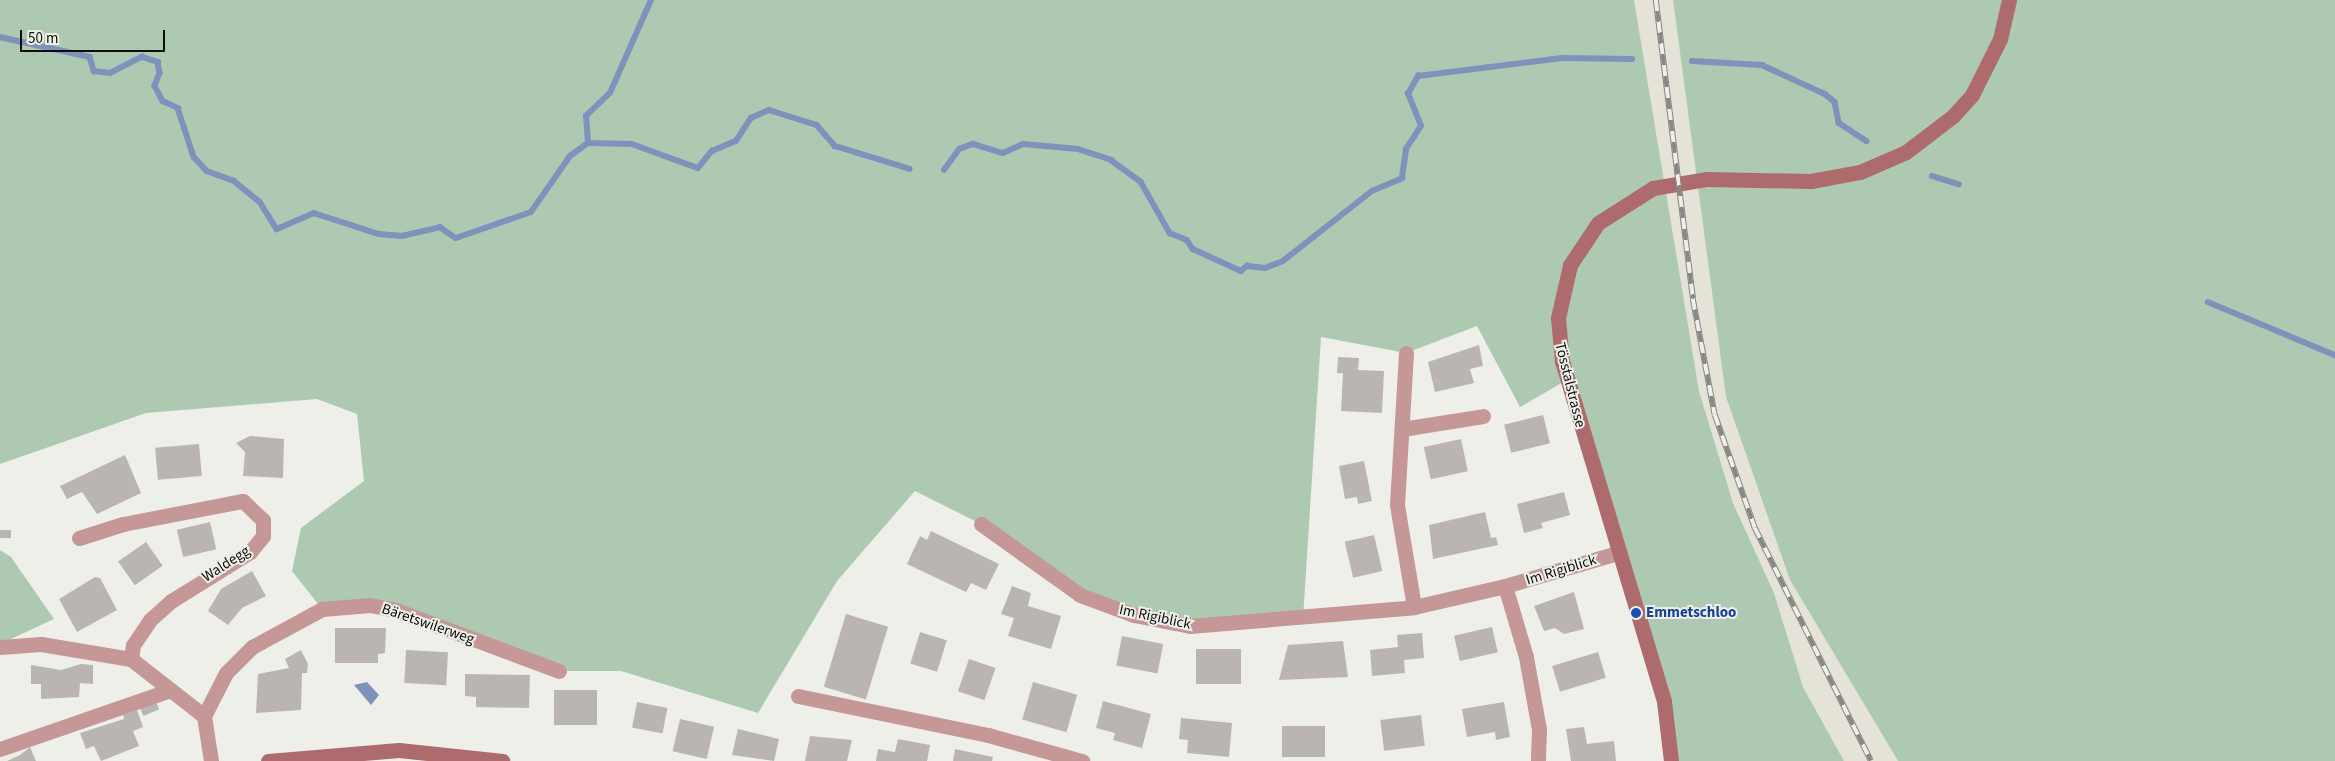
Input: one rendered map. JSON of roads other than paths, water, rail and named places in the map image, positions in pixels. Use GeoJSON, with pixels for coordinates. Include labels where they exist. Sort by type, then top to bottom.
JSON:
{"type":"FeatureCollection","features":[{"type":"Feature","properties":{"kind":"main road","name":"Tösstalstrasse"},"geometry":{"type":"LineString","coordinates":[[1671,761],[1664,701],[1617,553],[1562,362],[1557,329],[1564,280],[1587,235],[1623,203],[1666,184],[1723,178],[1812,181],[1860,172],[1906,152],[1954,116],[1972,94],[2000,39],[2010,0]]}},
{"type":"Feature","properties":{"kind":"main road"},"geometry":{"type":"LineString","coordinates":[[268,761],[399,750],[502,761]]}},
{"type":"Feature","properties":{"kind":"street"},"geometry":{"type":"LineString","coordinates":[[1406,353],[1396,505],[1414,607]]}},
{"type":"Feature","properties":{"kind":"street"},"geometry":{"type":"LineString","coordinates":[[1402,429],[1483,416]]}},
{"type":"Feature","properties":{"kind":"street","name":"Waldegg"},"geometry":{"type":"LineString","coordinates":[[79,538],[123,524],[243,501],[263,520],[263,536],[250,552],[150,620],[133,645],[131,659]]}},
{"type":"Feature","properties":{"kind":"street","name":"Im Rigiblick"},"geometry":{"type":"LineString","coordinates":[[981,524],[1080,595],[1134,615],[1190,626],[1414,607],[1506,586],[1617,553]]}},
{"type":"Feature","properties":{"kind":"street","name":"Im Rigiblick"},"geometry":{"type":"LineString","coordinates":[[1506,586],[1526,657],[1539,730],[1538,761]]}},
{"type":"Feature","properties":{"kind":"street","name":"Bäretswilerweg"},"geometry":{"type":"LineString","coordinates":[[204,716],[226,673],[252,647],[307,614],[344,605],[396,610],[559,671]]}},
{"type":"Feature","properties":{"kind":"street"},"geometry":{"type":"LineString","coordinates":[[0,647],[41,644],[131,659],[204,716],[211,761]]}},
{"type":"Feature","properties":{"kind":"street"},"geometry":{"type":"LineString","coordinates":[[0,748],[170,690]]}},
{"type":"Feature","properties":{"kind":"street"},"geometry":{"type":"LineString","coordinates":[[798,696],[988,735],[1082,761]]}},
{"type":"Feature","properties":{"kind":"water"},"geometry":{"type":"Polygon","coordinates":[[[367,682],[379,695],[371,705],[354,685],[367,682]]]}},
{"type":"Feature","properties":{"kind":"waterway"},"geometry":{"type":"LineString","coordinates":[[588,143],[586,116],[610,93],[651,0]]}},
{"type":"Feature","properties":{"kind":"waterway"},"geometry":{"type":"LineString","coordinates":[[0,37],[90,57],[94,71],[110,73],[142,57],[158,62],[160,73],[155,86],[163,101],[178,108],[194,157],[207,171],[234,181],[260,202],[277,229],[314,213],[379,234],[402,236],[440,227],[456,238],[531,212],[570,156],[588,143],[632,144],[698,168],[712,151],[736,141],[751,118],[769,110],[817,125],[835,146],[910,169]]}},
{"type":"Feature","properties":{"kind":"waterway"},"geometry":{"type":"LineString","coordinates":[[944,170],[959,149],[973,144],[1003,153],[1023,144],[1078,149],[1111,160],[1141,182],[1170,233],[1187,240],[1193,249],[1241,271],[1247,266],[1265,268],[1283,261],[1372,191],[1402,178],[1406,149],[1421,126],[1408,94],[1418,76],[1562,58],[1632,59]]}},
{"type":"Feature","properties":{"kind":"waterway"},"geometry":{"type":"LineString","coordinates":[[1692,61],[1762,65],[1825,94],[1835,102],[1839,123],[1867,141]]}},
{"type":"Feature","properties":{"kind":"waterway"},"geometry":{"type":"LineString","coordinates":[[1932,176],[1959,184]]}},
{"type":"Feature","properties":{"kind":"waterway"},"geometry":{"type":"LineString","coordinates":[[2208,302],[2335,355]]}},
{"type":"Feature","properties":{"kind":"railway"},"geometry":{"type":"LineString","coordinates":[[1656,0],[1693,299],[1715,415],[1755,528],[1871,761]]}},
{"type":"Feature","properties":{"kind":"place","name":"Emmetschloo"},"geometry":{"type":"Point","coordinates":[1636,613]}}]}
